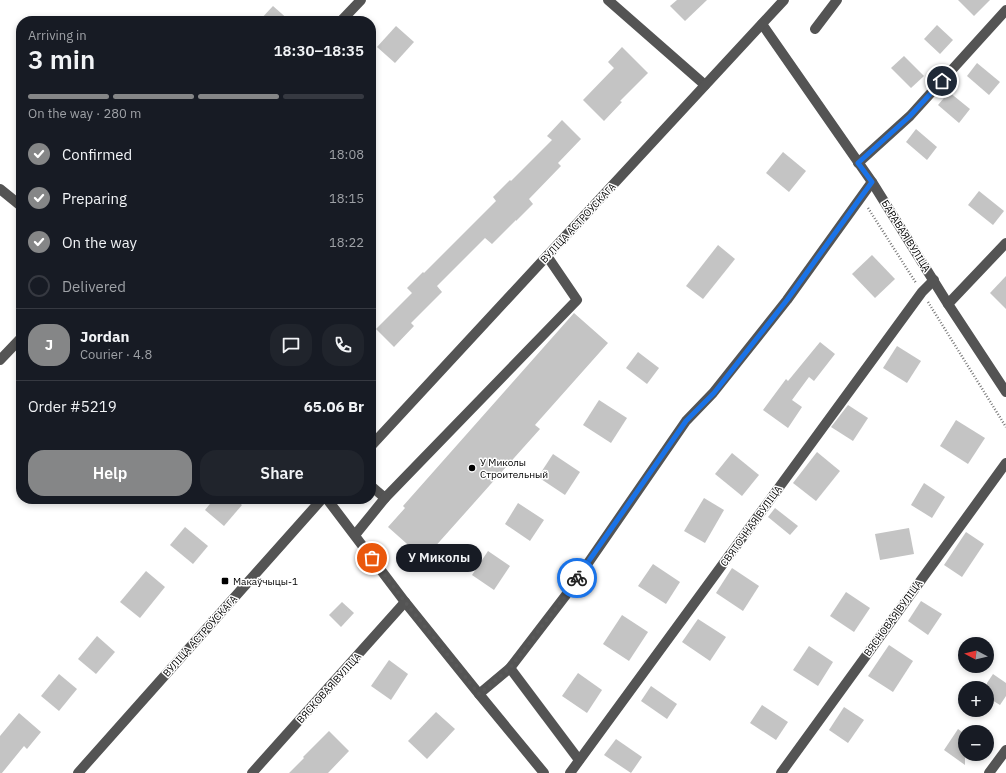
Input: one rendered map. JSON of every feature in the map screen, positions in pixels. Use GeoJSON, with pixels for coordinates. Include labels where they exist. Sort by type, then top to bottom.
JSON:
{"type":"FeatureCollection","features":[{"type":"Feature","properties":{"kind":"street"},"geometry":{"type":"LineString","coordinates":[[346,16],[361,0]]}},
{"type":"Feature","properties":{"kind":"street"},"geometry":{"type":"LineString","coordinates":[[608,0],[706,85]]}},
{"type":"Feature","properties":{"kind":"street","name":"ВУЛІЦА АСТРОЎСКАГА"},"geometry":{"type":"LineString","coordinates":[[376,441],[784,0]]}},
{"type":"Feature","properties":{"kind":"street"},"geometry":{"type":"LineString","coordinates":[[815,29],[838,0]]}},
{"type":"Feature","properties":{"kind":"street"},"geometry":{"type":"LineString","coordinates":[[858,163],[910,116],[1006,10]]}},
{"type":"Feature","properties":{"kind":"street","name":"БАРАВАЯ ВУЛІЦА"},"geometry":{"type":"LineString","coordinates":[[762,24],[872,182],[948,304],[1006,392]]}},
{"type":"Feature","properties":{"kind":"street"},"geometry":{"type":"LineString","coordinates":[[479,694],[510,668],[566,595],[686,421],[714,393],[787,300],[872,182]]}},
{"type":"Feature","properties":{"kind":"street"},"geometry":{"type":"LineString","coordinates":[[0,188],[16,202]]}},
{"type":"Feature","properties":{"kind":"street"},"geometry":{"type":"LineString","coordinates":[[948,304],[1006,243]]}},
{"type":"Feature","properties":{"kind":"street"},"geometry":{"type":"LineString","coordinates":[[355,535],[385,498],[577,300],[547,256]]}},
{"type":"Feature","properties":{"kind":"street","name":"СВЯТОЧНАЯ ВУЛІЦА"},"geometry":{"type":"LineString","coordinates":[[570,773],[922,292],[934,280]]}},
{"type":"Feature","properties":{"kind":"street"},"geometry":{"type":"LineString","coordinates":[[0,360],[16,343]]}},
{"type":"Feature","properties":{"kind":"street","name":"ВЯСНОВАЯ ВУЛІЦА"},"geometry":{"type":"LineString","coordinates":[[780,773],[1006,463]]}},
{"type":"Feature","properties":{"kind":"street"},"geometry":{"type":"LineString","coordinates":[[376,490],[385,498]]}},
{"type":"Feature","properties":{"kind":"street","name":"ВУЛІЦА АСТРОЎСКАГА"},"geometry":{"type":"LineString","coordinates":[[78,773],[318,504]]}},
{"type":"Feature","properties":{"kind":"street"},"geometry":{"type":"LineString","coordinates":[[331,504],[405,602],[544,773]]}},
{"type":"Feature","properties":{"kind":"street","name":"ВЯСКОВАЯ ВУЛІЦА"},"geometry":{"type":"LineString","coordinates":[[252,773],[405,602]]}},
{"type":"Feature","properties":{"kind":"street"},"geometry":{"type":"LineString","coordinates":[[510,668],[579,760]]}},
{"type":"Feature","properties":{"kind":"street"},"geometry":{"type":"LineString","coordinates":[[990,773],[1006,750]]}},
{"type":"Feature","properties":{"kind":"path"},"geometry":{"type":"LineString","coordinates":[[861,197],[1006,427]]}},
{"type":"Feature","properties":{"kind":"building"},"geometry":{"type":"Polygon","coordinates":[[[677,0],[707,0],[685,21],[670,6],[677,0]]]}},
{"type":"Feature","properties":{"kind":"building"},"geometry":{"type":"Polygon","coordinates":[[[958,0],[990,0],[974,16],[958,0]]]}},
{"type":"Feature","properties":{"kind":"building"},"geometry":{"type":"Polygon","coordinates":[[[273,6],[284,16],[264,16],[273,6]]]}},
{"type":"Feature","properties":{"kind":"building"},"geometry":{"type":"Polygon","coordinates":[[[937,25],[953,40],[940,54],[924,39],[937,25]]]}},
{"type":"Feature","properties":{"kind":"building"},"geometry":{"type":"Polygon","coordinates":[[[396,26],[414,42],[395,63],[377,47],[396,26]]]}},
{"type":"Feature","properties":{"kind":"building"},"geometry":{"type":"Polygon","coordinates":[[[622,47],[648,73],[620,101],[622,102],[604,121],[583,100],[614,68],[608,62],[622,47]]]}},
{"type":"Feature","properties":{"kind":"building"},"geometry":{"type":"Polygon","coordinates":[[[904,56],[924,76],[911,88],[891,68],[904,56]]]}},
{"type":"Feature","properties":{"kind":"building"},"geometry":{"type":"Polygon","coordinates":[[[977,63],[1000,82],[989,95],[967,76],[977,63]]]}},
{"type":"Feature","properties":{"kind":"building"},"geometry":{"type":"Polygon","coordinates":[[[949,92],[970,109],[959,123],[938,105],[949,92]]]}},
{"type":"Feature","properties":{"kind":"building"},"geometry":{"type":"Polygon","coordinates":[[[562,120],[581,139],[558,163],[561,166],[529,199],[533,204],[492,244],[485,238],[437,286],[442,292],[411,323],[414,326],[394,347],[376,329],[412,293],[407,288],[496,201],[493,197],[552,140],[547,136],[562,120]]]}},
{"type":"Feature","properties":{"kind":"building"},"geometry":{"type":"Polygon","coordinates":[[[916,129],[937,147],[927,160],[906,142],[916,129]]]}},
{"type":"Feature","properties":{"kind":"building"},"geometry":{"type":"Polygon","coordinates":[[[783,152],[806,171],[789,192],[766,173],[783,152]]]}},
{"type":"Feature","properties":{"kind":"building"},"geometry":{"type":"Polygon","coordinates":[[[979,191],[1004,211],[993,225],[968,205],[979,191]]]}},
{"type":"Feature","properties":{"kind":"building"},"geometry":{"type":"Polygon","coordinates":[[[718,245],[735,259],[703,299],[686,286],[718,245]]]}},
{"type":"Feature","properties":{"kind":"building"},"geometry":{"type":"Polygon","coordinates":[[[872,255],[895,279],[875,298],[852,274],[872,255]]]}},
{"type":"Feature","properties":{"kind":"building"},"geometry":{"type":"Polygon","coordinates":[[[1006,276],[1006,309],[990,293],[1006,276]]]}},
{"type":"Feature","properties":{"kind":"building","name":"У Миколы Строительный"},"geometry":{"type":"Polygon","coordinates":[[[574,313],[608,343],[535,425],[540,429],[424,559],[388,527],[405,508],[403,506],[574,313]]]}},
{"type":"Feature","properties":{"kind":"building"},"geometry":{"type":"Polygon","coordinates":[[[820,342],[835,354],[814,381],[809,377],[792,400],[802,407],[788,428],[763,410],[786,379],[788,381],[820,342]]]}},
{"type":"Feature","properties":{"kind":"building"},"geometry":{"type":"Polygon","coordinates":[[[897,346],[921,361],[907,383],[883,368],[897,346]]]}},
{"type":"Feature","properties":{"kind":"building"},"geometry":{"type":"Polygon","coordinates":[[[638,352],[659,368],[647,384],[626,368],[638,352]]]}},
{"type":"Feature","properties":{"kind":"building"},"geometry":{"type":"Polygon","coordinates":[[[599,400],[627,418],[611,443],[583,425],[599,400]]]}},
{"type":"Feature","properties":{"kind":"building"},"geometry":{"type":"Polygon","coordinates":[[[848,405],[868,418],[853,441],[831,427],[848,405]]]}},
{"type":"Feature","properties":{"kind":"building"},"geometry":{"type":"Polygon","coordinates":[[[956,420],[985,438],[968,464],[940,446],[956,420]]]}},
{"type":"Feature","properties":{"kind":"building"},"geometry":{"type":"Polygon","coordinates":[[[817,452],[840,471],[816,501],[793,483],[817,452]]]}},
{"type":"Feature","properties":{"kind":"building"},"geometry":{"type":"Polygon","coordinates":[[[732,453],[759,475],[742,496],[715,474],[732,453]]]}},
{"type":"Feature","properties":{"kind":"building"},"geometry":{"type":"Polygon","coordinates":[[[553,454],[580,472],[565,495],[538,477],[553,454]]]}},
{"type":"Feature","properties":{"kind":"building"},"geometry":{"type":"Polygon","coordinates":[[[924,483],[945,497],[932,518],[911,505],[924,483]]]}},
{"type":"Feature","properties":{"kind":"building"},"geometry":{"type":"Polygon","coordinates":[[[704,498],[724,510],[705,543],[684,531],[704,498]]]}},
{"type":"Feature","properties":{"kind":"building"},"geometry":{"type":"Polygon","coordinates":[[[518,503],[544,520],[530,541],[505,524],[518,503]]]}},
{"type":"Feature","properties":{"kind":"building"},"geometry":{"type":"Polygon","coordinates":[[[210,504],[242,505],[224,526],[205,510],[210,504]]]}},
{"type":"Feature","properties":{"kind":"building"},"geometry":{"type":"Polygon","coordinates":[[[775,508],[798,526],[790,535],[768,517],[775,508]]]}},
{"type":"Feature","properties":{"kind":"building"},"geometry":{"type":"Polygon","coordinates":[[[185,527],[208,546],[193,564],[170,545],[185,527]]]}},
{"type":"Feature","properties":{"kind":"building"},"geometry":{"type":"Polygon","coordinates":[[[909,528],[914,554],[880,560],[875,534],[909,528]]]}},
{"type":"Feature","properties":{"kind":"building"},"geometry":{"type":"Polygon","coordinates":[[[966,532],[984,544],[962,577],[944,565],[966,532]]]}},
{"type":"Feature","properties":{"kind":"building"},"geometry":{"type":"Polygon","coordinates":[[[488,551],[510,566],[494,590],[472,575],[488,551]]]}},
{"type":"Feature","properties":{"kind":"building"},"geometry":{"type":"Polygon","coordinates":[[[653,564],[680,582],[666,604],[638,586],[653,564]]]}},
{"type":"Feature","properties":{"kind":"building"},"geometry":{"type":"Polygon","coordinates":[[[732,568],[759,586],[743,611],[716,593],[732,568]]]}},
{"type":"Feature","properties":{"kind":"building"},"geometry":{"type":"Polygon","coordinates":[[[146,571],[165,587],[140,618],[120,602],[146,571]]]}},
{"type":"Feature","properties":{"kind":"building"},"geometry":{"type":"Polygon","coordinates":[[[846,592],[870,608],[854,632],[830,616],[846,592]]]}},
{"type":"Feature","properties":{"kind":"building"},"geometry":{"type":"Polygon","coordinates":[[[921,601],[942,614],[928,635],[908,621],[921,601]]]}},
{"type":"Feature","properties":{"kind":"building"},"geometry":{"type":"Polygon","coordinates":[[[342,602],[354,613],[341,627],[329,615],[342,602]]]}},
{"type":"Feature","properties":{"kind":"building"},"geometry":{"type":"Polygon","coordinates":[[[622,615],[648,632],[629,661],[603,644],[622,615]]]}},
{"type":"Feature","properties":{"kind":"building"},"geometry":{"type":"Polygon","coordinates":[[[698,619],[726,637],[710,661],[682,642],[698,619]]]}},
{"type":"Feature","properties":{"kind":"building"},"geometry":{"type":"Polygon","coordinates":[[[97,636],[115,652],[96,674],[78,659],[97,636]]]}},
{"type":"Feature","properties":{"kind":"building"},"geometry":{"type":"Polygon","coordinates":[[[889,645],[913,661],[893,692],[868,676],[889,645]]]}},
{"type":"Feature","properties":{"kind":"building"},"geometry":{"type":"Polygon","coordinates":[[[809,646],[833,662],[818,686],[793,670],[809,646]]]}},
{"type":"Feature","properties":{"kind":"building"},"geometry":{"type":"Polygon","coordinates":[[[389,660],[408,674],[391,700],[371,686],[389,660]]]}},
{"type":"Feature","properties":{"kind":"building"},"geometry":{"type":"Polygon","coordinates":[[[578,673],[602,690],[587,713],[562,696],[578,673]]]}},
{"type":"Feature","properties":{"kind":"building"},"geometry":{"type":"Polygon","coordinates":[[[59,674],[77,689],[59,711],[41,696],[59,674]]]}},
{"type":"Feature","properties":{"kind":"building"},"geometry":{"type":"Polygon","coordinates":[[[993,674],[1006,683],[1006,696],[1000,705],[994,701],[994,681],[988,681],[993,674]]]}},
{"type":"Feature","properties":{"kind":"building"},"geometry":{"type":"Polygon","coordinates":[[[651,686],[677,704],[667,719],[641,701],[651,686]]]}},
{"type":"Feature","properties":{"kind":"building"},"geometry":{"type":"Polygon","coordinates":[[[762,705],[788,722],[776,740],[750,723],[762,705]]]}},
{"type":"Feature","properties":{"kind":"building"},"geometry":{"type":"Polygon","coordinates":[[[844,707],[864,720],[848,743],[829,730],[844,707]]]}},
{"type":"Feature","properties":{"kind":"building"},"geometry":{"type":"Polygon","coordinates":[[[436,712],[455,729],[427,759],[408,741],[436,712]]]}},
{"type":"Feature","properties":{"kind":"building"},"geometry":{"type":"Polygon","coordinates":[[[19,713],[41,732],[27,749],[24,746],[2,773],[0,773],[0,736],[19,713]]]}},
{"type":"Feature","properties":{"kind":"building"},"geometry":{"type":"Polygon","coordinates":[[[958,729],[958,760],[944,750],[958,729]]]}},
{"type":"Feature","properties":{"kind":"building"},"geometry":{"type":"Polygon","coordinates":[[[329,731],[349,751],[328,773],[289,773],[304,758],[303,757],[329,731]]]}},
{"type":"Feature","properties":{"kind":"building"},"geometry":{"type":"Polygon","coordinates":[[[616,739],[642,757],[631,773],[604,755],[616,739]]]}},
{"type":"Feature","properties":{"kind":"building"},"geometry":{"type":"Polygon","coordinates":[[[959,761],[965,761],[965,765],[959,761]]]}},
{"type":"Feature","properties":{"kind":"way so far"},"geometry":{"type":"LineString","coordinates":[[372,558],[405,602],[479,694],[510,668],[566,595],[577,578]]}},
{"type":"Feature","properties":{"kind":"place","name":"У Миколы Строительный"},"geometry":{"type":"Point","coordinates":[472,468]}},
{"type":"Feature","properties":{"kind":"place","name":"У Миколы"},"geometry":{"type":"Point","coordinates":[372,558]}},
{"type":"Feature","properties":{"kind":"place","name":"Макаўчыцы-1"},"geometry":{"type":"Point","coordinates":[225,581]}},
{"type":"Feature","properties":{"kind":"route"},"geometry":{"type":"LineString","coordinates":[[577,578],[686,421],[714,393],[787,300],[872,182],[858,163],[910,116],[942,81]]}}]}
